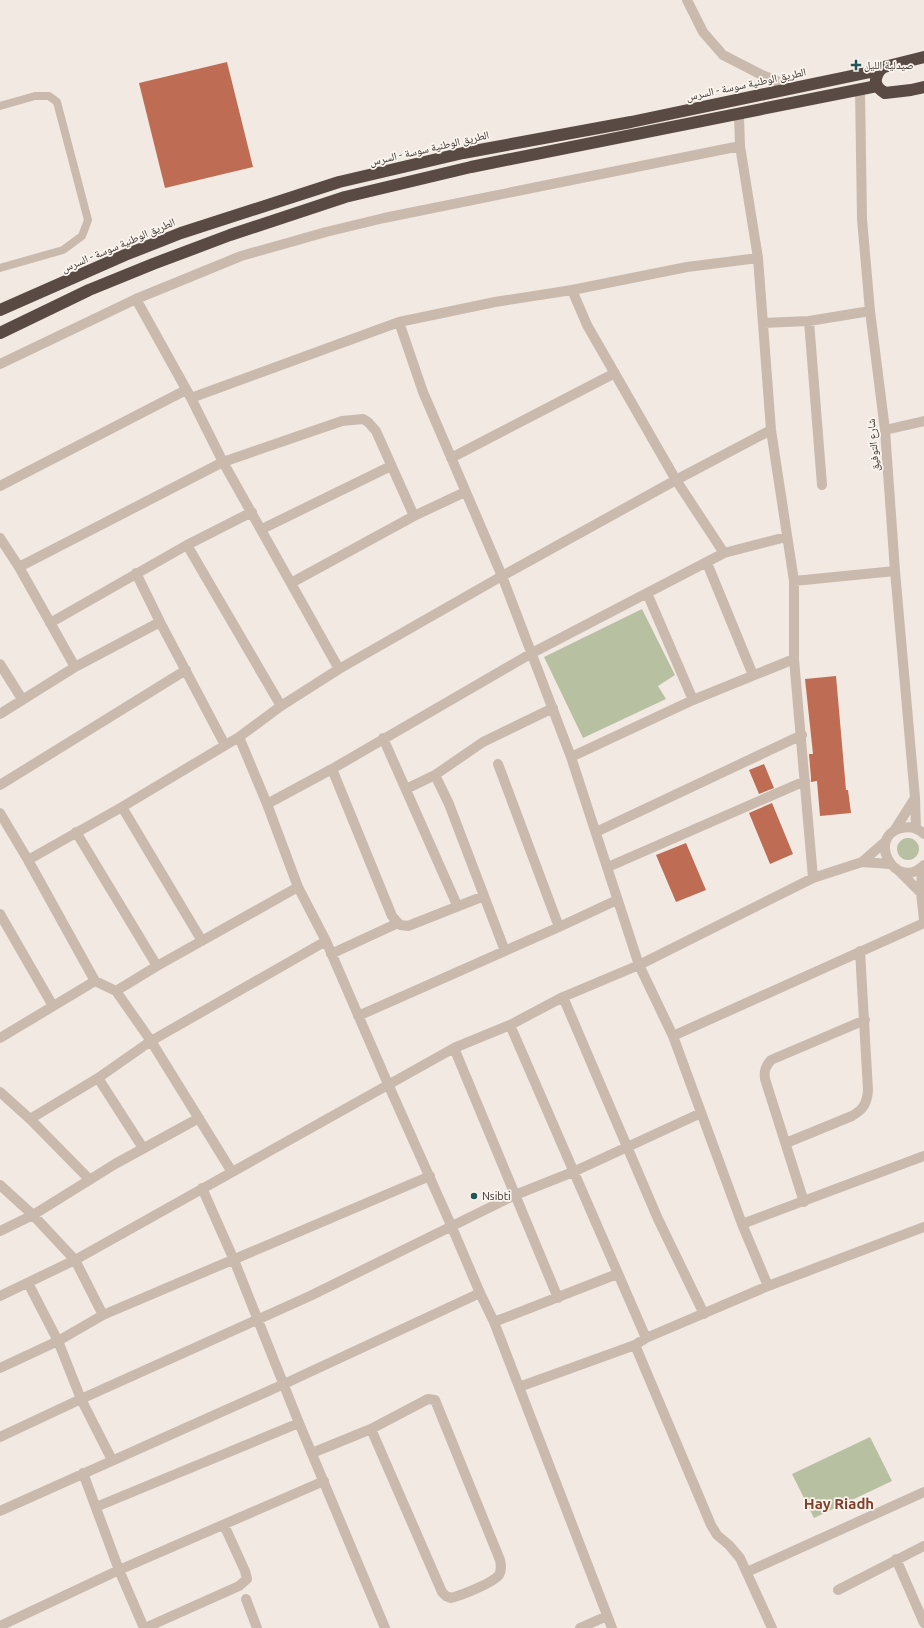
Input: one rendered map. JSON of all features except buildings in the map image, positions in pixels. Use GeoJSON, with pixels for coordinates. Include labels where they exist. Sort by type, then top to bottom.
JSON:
{"type":"FeatureCollection","features":[{"type":"Feature","properties":{"kind":"highway","name":"الطريق الوطنية سوسة - السرس"},"geometry":{"type":"LineString","coordinates":[[0,310],[125,255],[181,233],[339,182],[463,153],[631,122],[880,70],[899,63],[924,57]]}},
{"type":"Feature","properties":{"kind":"highway"},"geometry":{"type":"LineString","coordinates":[[880,70],[875,81],[877,86],[885,93],[924,86]]}},
{"type":"Feature","properties":{"kind":"highway"},"geometry":{"type":"LineString","coordinates":[[0,332],[89,290],[153,264],[230,235],[345,197],[470,167],[738,115],[877,86]]}},
{"type":"Feature","properties":{"kind":"street"},"geometry":{"type":"LineString","coordinates":[[687,0],[702,32],[723,55],[760,74],[778,81],[782,90]]}},
{"type":"Feature","properties":{"kind":"street","name":"شارع التوفيق"},"geometry":{"type":"LineString","coordinates":[[860,90],[862,219],[870,311],[885,430],[895,571],[915,798],[920,831]]}},
{"type":"Feature","properties":{"kind":"street"},"geometry":{"type":"LineString","coordinates":[[738,115],[740,146],[758,258],[771,430],[794,582],[794,659],[802,735],[813,878]]}},
{"type":"Feature","properties":{"kind":"street"},"geometry":{"type":"LineString","coordinates":[[0,364],[136,299],[241,256],[326,232],[462,202],[740,146]]}},
{"type":"Feature","properties":{"kind":"street"},"geometry":{"type":"LineString","coordinates":[[0,486],[188,394],[399,322],[495,302],[572,290],[687,267],[758,258]]}},
{"type":"Feature","properties":{"kind":"street"},"geometry":{"type":"LineString","coordinates":[[572,290],[587,325],[676,480],[724,553]]}},
{"type":"Feature","properties":{"kind":"street"},"geometry":{"type":"LineString","coordinates":[[136,299],[223,462],[262,528],[339,669]]}},
{"type":"Feature","properties":{"kind":"street"},"geometry":{"type":"LineString","coordinates":[[763,323],[809,320],[870,311]]}},
{"type":"Feature","properties":{"kind":"street"},"geometry":{"type":"LineString","coordinates":[[809,320],[822,485]]}},
{"type":"Feature","properties":{"kind":"street"},"geometry":{"type":"LineString","coordinates":[[399,322],[423,392],[502,576],[532,653],[571,758],[608,868],[616,900],[639,965],[673,1036],[742,1224],[768,1286]]}},
{"type":"Feature","properties":{"kind":"street"},"geometry":{"type":"LineString","coordinates":[[451,458],[615,373]]}},
{"type":"Feature","properties":{"kind":"street"},"geometry":{"type":"LineString","coordinates":[[19,567],[223,462],[342,422],[363,419],[376,431],[414,516]]}},
{"type":"Feature","properties":{"kind":"street"},"geometry":{"type":"LineString","coordinates":[[885,430],[924,421]]}},
{"type":"Feature","properties":{"kind":"street"},"geometry":{"type":"LineString","coordinates":[[28,860],[122,807],[239,737],[281,706],[339,669],[502,576],[676,480],[771,430]]}},
{"type":"Feature","properties":{"kind":"street"},"geometry":{"type":"LineString","coordinates":[[262,528],[391,466]]}},
{"type":"Feature","properties":{"kind":"street"},"geometry":{"type":"LineString","coordinates":[[292,583],[414,516],[465,492]]}},
{"type":"Feature","properties":{"kind":"street"},"geometry":{"type":"LineString","coordinates":[[50,623],[136,573],[252,512]]}},
{"type":"Feature","properties":{"kind":"street"},"geometry":{"type":"LineString","coordinates":[[267,804],[332,769],[383,738],[532,653],[646,593],[724,553],[786,537]]}},
{"type":"Feature","properties":{"kind":"street"},"geometry":{"type":"LineString","coordinates":[[0,538],[19,567],[75,667]]}},
{"type":"Feature","properties":{"kind":"street"},"geometry":{"type":"LineString","coordinates":[[187,545],[281,706]]}},
{"type":"Feature","properties":{"kind":"street"},"geometry":{"type":"LineString","coordinates":[[707,563],[753,675]]}},
{"type":"Feature","properties":{"kind":"street"},"geometry":{"type":"LineString","coordinates":[[794,582],[895,571]]}},
{"type":"Feature","properties":{"kind":"street"},"geometry":{"type":"LineString","coordinates":[[136,573],[160,622],[225,745]]}},
{"type":"Feature","properties":{"kind":"street"},"geometry":{"type":"LineString","coordinates":[[646,593],[693,700]]}},
{"type":"Feature","properties":{"kind":"street"},"geometry":{"type":"LineString","coordinates":[[0,714],[75,667],[160,622]]}},
{"type":"Feature","properties":{"kind":"street"},"geometry":{"type":"LineString","coordinates":[[571,758],[693,700],[794,659]]}},
{"type":"Feature","properties":{"kind":"street"},"geometry":{"type":"LineString","coordinates":[[0,664],[22,699]]}},
{"type":"Feature","properties":{"kind":"street"},"geometry":{"type":"LineString","coordinates":[[0,785],[186,670]]}},
{"type":"Feature","properties":{"kind":"street"},"geometry":{"type":"LineString","coordinates":[[406,789],[435,775],[484,742],[553,708]]}},
{"type":"Feature","properties":{"kind":"street"},"geometry":{"type":"LineString","coordinates":[[596,832],[802,735]]}},
{"type":"Feature","properties":{"kind":"street"},"geometry":{"type":"LineString","coordinates":[[239,737],[267,804],[298,887],[326,941],[494,1322],[612,1628]]}},
{"type":"Feature","properties":{"kind":"street"},"geometry":{"type":"LineString","coordinates":[[383,738],[457,905]]}},
{"type":"Feature","properties":{"kind":"street"},"geometry":{"type":"LineString","coordinates":[[498,764],[559,927]]}},
{"type":"Feature","properties":{"kind":"street"},"geometry":{"type":"LineString","coordinates":[[332,769],[392,916],[398,923],[408,926],[457,905],[484,896]]}},
{"type":"Feature","properties":{"kind":"street"},"geometry":{"type":"LineString","coordinates":[[435,775],[449,804],[505,952]]}},
{"type":"Feature","properties":{"kind":"street"},"geometry":{"type":"LineString","coordinates":[[608,868],[805,781]]}},
{"type":"Feature","properties":{"kind":"street"},"geometry":{"type":"LineString","coordinates":[[862,862],[894,832],[915,798]]}},
{"type":"Feature","properties":{"kind":"street"},"geometry":{"type":"LineString","coordinates":[[122,807],[202,941]]}},
{"type":"Feature","properties":{"kind":"street"},"geometry":{"type":"LineString","coordinates":[[0,813],[28,860],[95,981],[116,991],[151,1041],[232,1172]]}},
{"type":"Feature","properties":{"kind":"street"},"geometry":{"type":"LineString","coordinates":[[894,832],[904,827],[920,831]]}},
{"type":"Feature","properties":{"kind":"street"},"geometry":{"type":"LineString","coordinates":[[76,832],[157,966]]}},
{"type":"Feature","properties":{"kind":"street"},"geometry":{"type":"LineString","coordinates":[[886,841],[885,853],[890,864]]}},
{"type":"Feature","properties":{"kind":"street"},"geometry":{"type":"LineString","coordinates":[[0,1296],[75,1260],[454,1048],[510,1025],[563,997],[639,965],[813,878],[862,862],[890,864],[899,870],[921,893]]}},
{"type":"Feature","properties":{"kind":"street"},"geometry":{"type":"LineString","coordinates":[[899,870],[911,872],[923,866]]}},
{"type":"Feature","properties":{"kind":"street"},"geometry":{"type":"LineString","coordinates":[[673,1036],[924,922],[921,893],[923,866]]}},
{"type":"Feature","properties":{"kind":"street"},"geometry":{"type":"LineString","coordinates":[[116,991],[157,966],[298,887]]}},
{"type":"Feature","properties":{"kind":"street"},"geometry":{"type":"LineString","coordinates":[[358,1016],[505,952],[616,900]]}},
{"type":"Feature","properties":{"kind":"street"},"geometry":{"type":"LineString","coordinates":[[0,914],[53,1006]]}},
{"type":"Feature","properties":{"kind":"street"},"geometry":{"type":"LineString","coordinates":[[331,954],[398,923]]}},
{"type":"Feature","properties":{"kind":"street"},"geometry":{"type":"LineString","coordinates":[[30,1119],[98,1078],[151,1041],[326,941]]}},
{"type":"Feature","properties":{"kind":"street"},"geometry":{"type":"LineString","coordinates":[[786,1143],[852,1116],[864,1107],[868,1090],[860,951]]}},
{"type":"Feature","properties":{"kind":"street"},"geometry":{"type":"LineString","coordinates":[[0,1037],[95,981]]}},
{"type":"Feature","properties":{"kind":"street"},"geometry":{"type":"LineString","coordinates":[[563,997],[658,1218],[704,1314]]}},
{"type":"Feature","properties":{"kind":"street"},"geometry":{"type":"LineString","coordinates":[[804,1202],[764,1072],[767,1064],[771,1060],[865,1020]]}},
{"type":"Feature","properties":{"kind":"street"},"geometry":{"type":"LineString","coordinates":[[510,1025],[646,1338]]}},
{"type":"Feature","properties":{"kind":"street"},"geometry":{"type":"LineString","coordinates":[[454,1048],[558,1298]]}},
{"type":"Feature","properties":{"kind":"street"},"geometry":{"type":"LineString","coordinates":[[98,1078],[143,1148]]}},
{"type":"Feature","properties":{"kind":"street"},"geometry":{"type":"LineString","coordinates":[[0,1092],[30,1119],[90,1180]]}},
{"type":"Feature","properties":{"kind":"street"},"geometry":{"type":"LineString","coordinates":[[0,1437],[259,1320],[515,1195],[573,1172],[702,1113]]}},
{"type":"Feature","properties":{"kind":"street"},"geometry":{"type":"LineString","coordinates":[[0,1231],[33,1215],[115,1164],[199,1118]]}},
{"type":"Feature","properties":{"kind":"street"},"geometry":{"type":"LineString","coordinates":[[742,1224],[924,1156]]}},
{"type":"Feature","properties":{"kind":"street"},"geometry":{"type":"LineString","coordinates":[[0,1368],[58,1341],[103,1315],[430,1176]]}},
{"type":"Feature","properties":{"kind":"street"},"geometry":{"type":"LineString","coordinates":[[0,1185],[33,1215],[75,1260],[103,1315]]}},
{"type":"Feature","properties":{"kind":"street"},"geometry":{"type":"LineString","coordinates":[[202,1188],[259,1320],[299,1423],[385,1628]]}},
{"type":"Feature","properties":{"kind":"street"},"geometry":{"type":"LineString","coordinates":[[519,1387],[635,1345],[646,1338],[768,1286],[924,1227]]}},
{"type":"Feature","properties":{"kind":"street"},"geometry":{"type":"LineString","coordinates":[[494,1322],[617,1274]]}},
{"type":"Feature","properties":{"kind":"street"},"geometry":{"type":"LineString","coordinates":[[28,1283],[58,1341],[82,1399],[112,1460]]}},
{"type":"Feature","properties":{"kind":"street"},"geometry":{"type":"LineString","coordinates":[[0,1511],[284,1384],[480,1293]]}},
{"type":"Feature","properties":{"kind":"street"},"geometry":{"type":"LineString","coordinates":[[635,1345],[711,1525],[717,1535],[736,1553],[747,1572],[772,1628]]}},
{"type":"Feature","properties":{"kind":"street"},"geometry":{"type":"LineString","coordinates":[[312,1453],[371,1429],[428,1399],[435,1400],[500,1560],[501,1571],[493,1581],[455,1597],[448,1597],[442,1592],[371,1429]]}},
{"type":"Feature","properties":{"kind":"street"},"geometry":{"type":"LineString","coordinates":[[96,1507],[299,1423]]}},
{"type":"Feature","properties":{"kind":"street"},"geometry":{"type":"LineString","coordinates":[[83,1473],[119,1570],[145,1628],[245,1582],[247,1579],[245,1571],[224,1525]]}},
{"type":"Feature","properties":{"kind":"street"},"geometry":{"type":"LineString","coordinates":[[0,1626],[119,1570],[324,1481]]}},
{"type":"Feature","properties":{"kind":"street"},"geometry":{"type":"LineString","coordinates":[[747,1572],[924,1492]]}},
{"type":"Feature","properties":{"kind":"street"},"geometry":{"type":"LineString","coordinates":[[838,1590],[924,1546]]}},
{"type":"Feature","properties":{"kind":"street"},"geometry":{"type":"LineString","coordinates":[[896,1559],[924,1623]]}},
{"type":"Feature","properties":{"kind":"street"},"geometry":{"type":"LineString","coordinates":[[246,1599],[257,1628]]}},
{"type":"Feature","properties":{"kind":"street"},"geometry":{"type":"LineString","coordinates":[[580,1628],[607,1616]]}},
{"type":"Feature","properties":{"kind":"lane"},"geometry":{"type":"LineString","coordinates":[[0,106],[35,96],[49,96],[57,102],[88,220],[82,236],[63,250],[0,268]]}},
{"type":"Feature","properties":{"kind":"green space"},"geometry":{"type":"Polygon","coordinates":[[[642,609],[675,675],[658,686],[666,699],[583,738],[544,657],[642,609]]]}},
{"type":"Feature","properties":{"kind":"green space"},"geometry":{"type":"Polygon","coordinates":[[[908,838],[916,841],[919,849],[916,857],[908,860],[900,857],[897,849],[900,841],[908,838]]]}},
{"type":"Feature","properties":{"kind":"green space"},"geometry":{"type":"Polygon","coordinates":[[[870,1437],[892,1481],[814,1518],[792,1474],[870,1437]]]}},
{"type":"Feature","properties":{"kind":"place","name":"صيدلية الليل"},"geometry":{"type":"Point","coordinates":[856,65]}},
{"type":"Feature","properties":{"kind":"place","name":"Nsibti"},"geometry":{"type":"Point","coordinates":[474,1196]}},
{"type":"Feature","properties":{"kind":"district","name":"Hay Riadh"},"geometry":{"type":"Point","coordinates":[839,1503]}}]}
